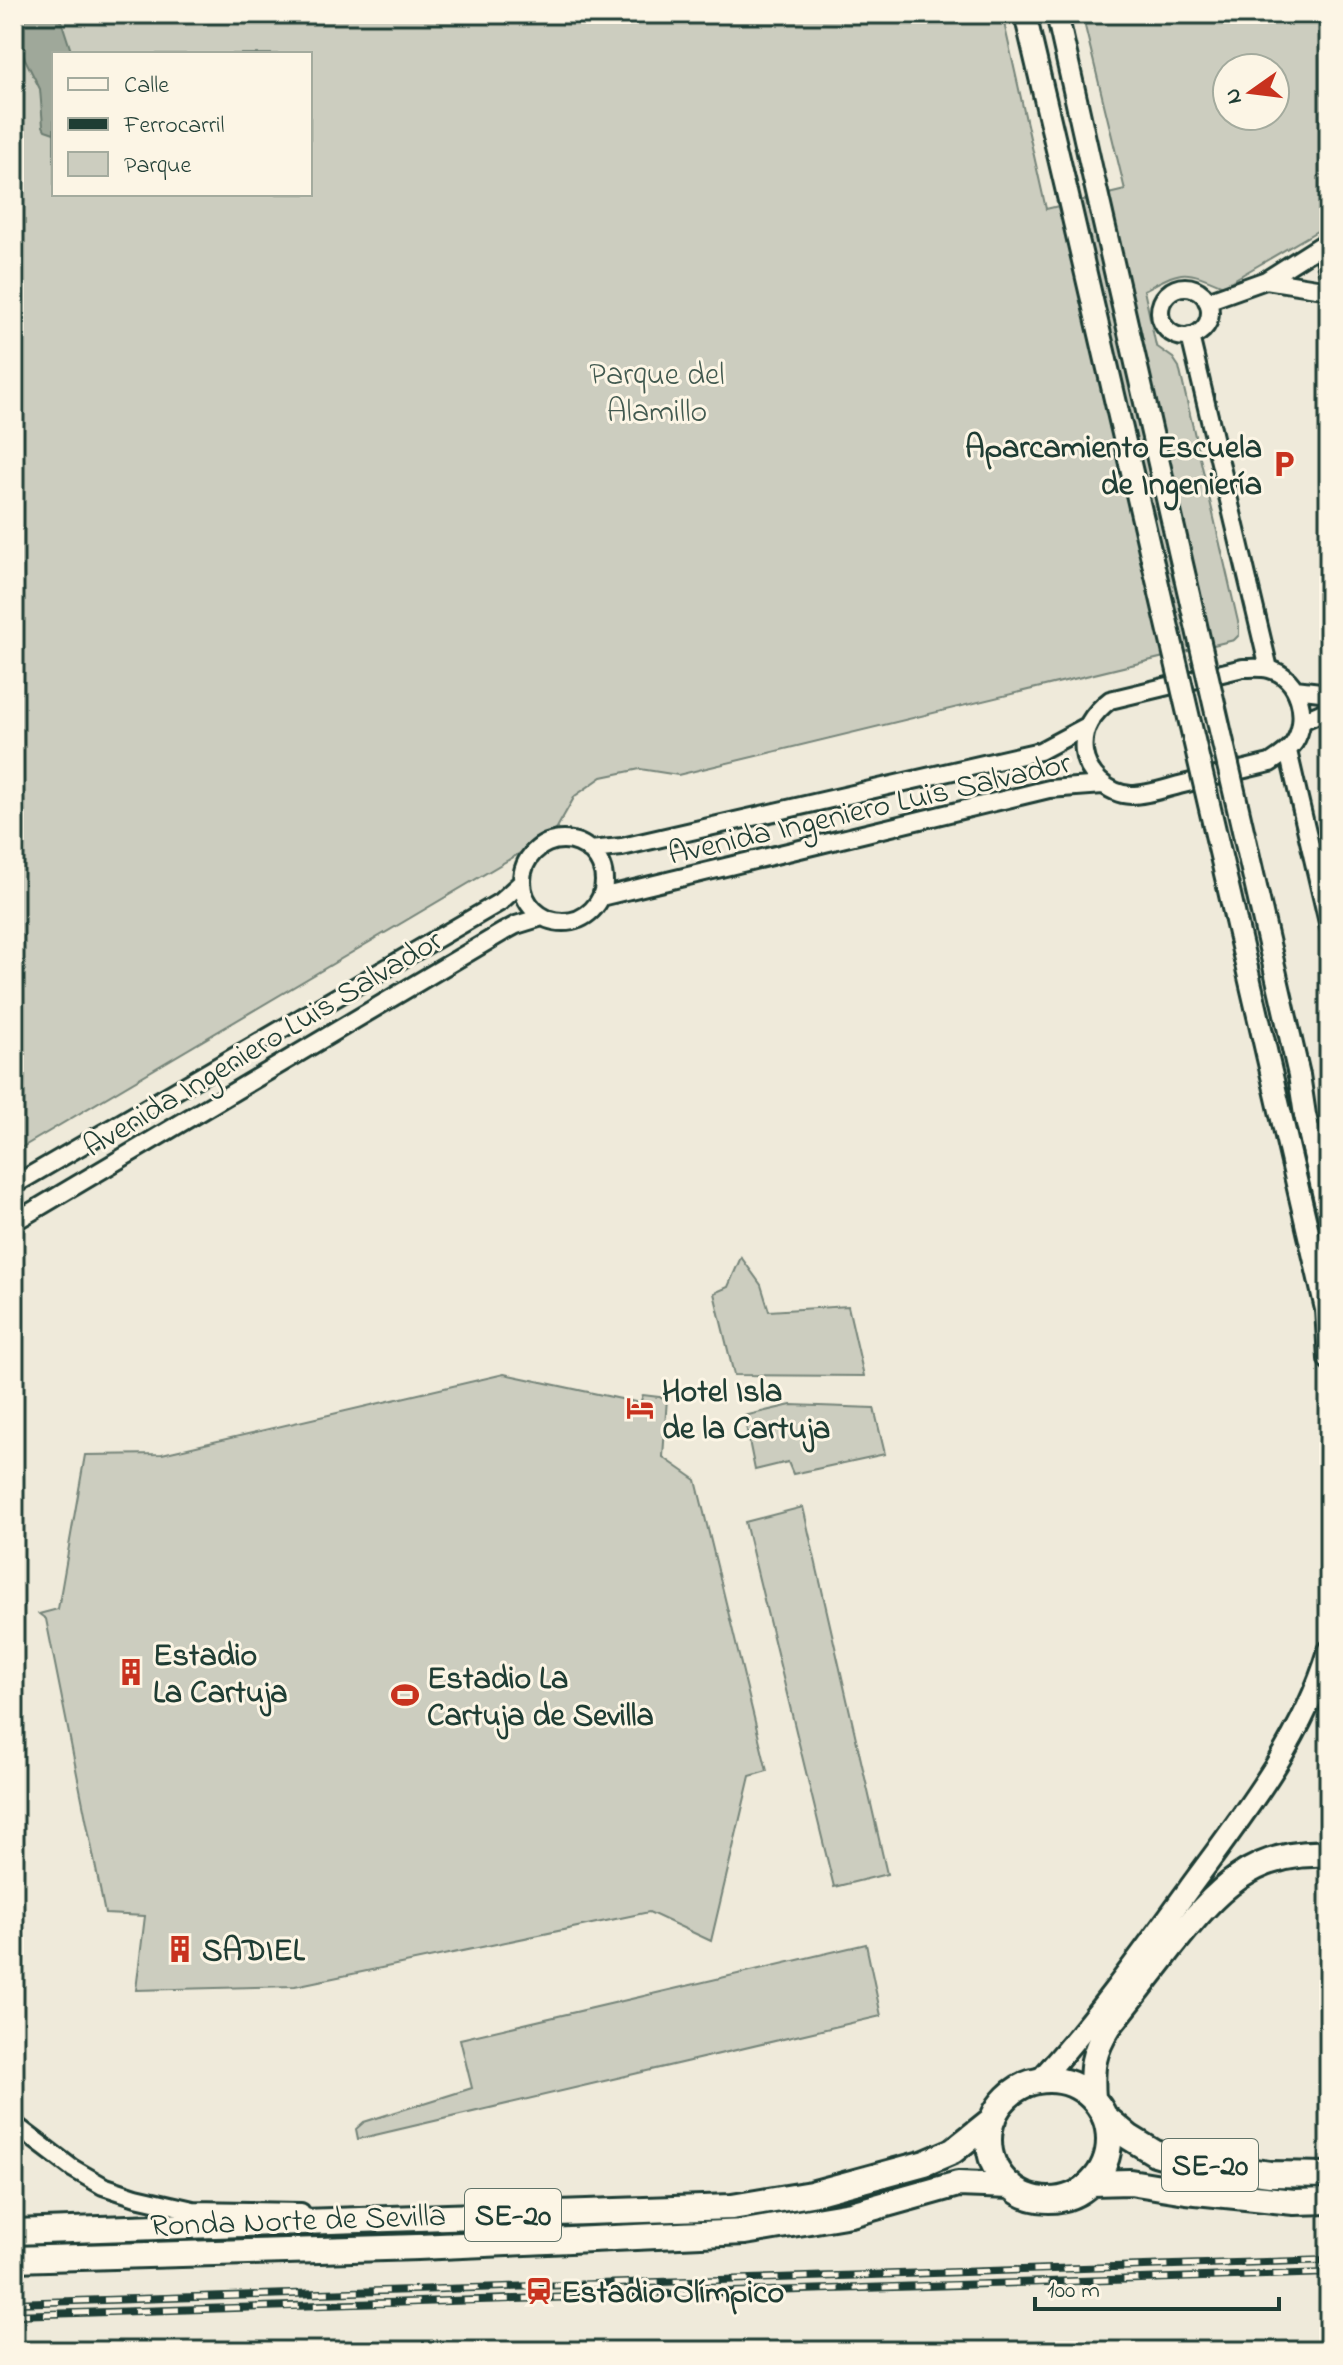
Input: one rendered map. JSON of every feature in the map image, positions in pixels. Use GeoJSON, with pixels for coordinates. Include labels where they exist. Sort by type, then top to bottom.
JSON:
{"type":"FeatureCollection","features":[{"type":"Feature","properties":{"kind":"highway"},"geometry":{"type":"LineString","coordinates":[[1091,2183],[1102,2169],[1108,2152],[1108,2134],[1098,2108],[1091,2070],[1094,2054],[1109,2026],[1206,1904],[1233,1880],[1268,1862],[1301,1855],[1329,1854]]}},
{"type":"Feature","properties":{"kind":"highway","name":"SE-20"},"geometry":{"type":"LineString","coordinates":[[1039,2081],[1058,2081],[1077,2087],[1129,2137],[1155,2153],[1189,2163],[1270,2174],[1329,2175]]}},
{"type":"Feature","properties":{"kind":"highway","name":"Ronda Norte de Sevilla"},"geometry":{"type":"LineString","coordinates":[[14,2232],[732,2207],[811,2194],[925,2163],[953,2151],[993,2119],[1008,2095],[1019,2087],[1039,2081]]}},
{"type":"Feature","properties":{"kind":"highway"},"geometry":{"type":"LineString","coordinates":[[993,2119],[989,2137],[991,2156],[998,2173],[1011,2186]]}},
{"type":"Feature","properties":{"kind":"highway","name":"Ronda Norte de Sevilla"},"geometry":{"type":"LineString","coordinates":[[14,2259],[418,2247],[745,2232],[851,2214],[958,2184],[1011,2186],[1026,2196],[1043,2200],[1061,2199],[1091,2183],[1130,2182],[1294,2202],[1329,2201]]}},
{"type":"Feature","properties":{"kind":"main road"},"geometry":{"type":"LineString","coordinates":[[1025,14],[1328,1313],[1329,1359]]}},
{"type":"Feature","properties":{"kind":"main road"},"geometry":{"type":"LineString","coordinates":[[1057,14],[1329,1218]]}},
{"type":"Feature","properties":{"kind":"main road"},"geometry":{"type":"LineString","coordinates":[[1299,1075],[1316,1111],[1329,1167]]}},
{"type":"Feature","properties":{"kind":"main road"},"geometry":{"type":"LineString","coordinates":[[1039,2081],[1066,2052],[1150,1943],[1262,1789],[1300,1725],[1321,1679],[1329,1651]]}},
{"type":"Feature","properties":{"kind":"street"},"geometry":{"type":"LineString","coordinates":[[1329,240],[1325,258],[1329,276]]}},
{"type":"Feature","properties":{"kind":"street"},"geometry":{"type":"LineString","coordinates":[[1207,301],[1266,280],[1329,240]]}},
{"type":"Feature","properties":{"kind":"street"},"geometry":{"type":"LineString","coordinates":[[1266,280],[1329,290]]}},
{"type":"Feature","properties":{"kind":"street"},"geometry":{"type":"LineString","coordinates":[[1188,288],[1202,294],[1207,301],[1207,323],[1197,334],[1176,335],[1165,326],[1160,311],[1162,303],[1172,291],[1188,288]]}},
{"type":"Feature","properties":{"kind":"street"},"geometry":{"type":"LineString","coordinates":[[1190,336],[1269,669],[1295,689],[1300,700],[1302,721],[1297,740],[1288,751],[1329,927]]}},
{"type":"Feature","properties":{"kind":"street","name":"Avenida Ingeniero Luis Salvador"},"geometry":{"type":"LineString","coordinates":[[589,850],[622,847],[1040,751],[1087,726],[1097,710],[1110,700],[1243,668],[1269,669]]}},
{"type":"Feature","properties":{"kind":"street"},"geometry":{"type":"LineString","coordinates":[[1295,689],[1329,693]]}},
{"type":"Feature","properties":{"kind":"street"},"geometry":{"type":"LineString","coordinates":[[1302,721],[1329,712]]}},
{"type":"Feature","properties":{"kind":"street"},"geometry":{"type":"LineString","coordinates":[[1087,726],[1083,742],[1085,758],[1092,773],[1103,785]]}},
{"type":"Feature","properties":{"kind":"street","name":"Avenida Ingeniero Luis Salvador"},"geometry":{"type":"LineString","coordinates":[[601,897],[1049,789],[1103,785],[1132,795],[1270,763],[1288,751]]}},
{"type":"Feature","properties":{"kind":"street"},"geometry":{"type":"LineString","coordinates":[[565,840],[589,850],[597,860],[604,884],[601,897],[592,910],[581,918],[555,922],[531,908],[524,896],[522,882],[524,868],[539,847],[565,840]]}},
{"type":"Feature","properties":{"kind":"street","name":"Avenida Ingeniero Luis Salvador"},"geometry":{"type":"LineString","coordinates":[[14,1185],[500,902],[522,882]]}},
{"type":"Feature","properties":{"kind":"street","name":"Avenida Ingeniero Luis Salvador"},"geometry":{"type":"LineString","coordinates":[[14,1222],[503,932],[542,917]]}},
{"type":"Feature","properties":{"kind":"street"},"geometry":{"type":"LineString","coordinates":[[14,2124],[72,2168],[103,2186],[136,2197],[193,2210],[276,2210],[415,2219]]}},
{"type":"Feature","properties":{"kind":"green space","name":"Parque del Alamillo"},"geometry":{"type":"Polygon","coordinates":[[[14,14],[1002,14],[1046,209],[1125,190],[1082,14],[1329,14],[1329,224],[1223,286],[1199,276],[1183,274],[1144,290],[1156,346],[1173,358],[1179,367],[1239,635],[1234,640],[678,775],[640,769],[602,777],[575,796],[554,833],[14,1152],[14,14]]]}},
{"type":"Feature","properties":{"kind":"green space"},"geometry":{"type":"Polygon","coordinates":[[[741,1257],[761,1285],[769,1311],[848,1306],[864,1376],[734,1375],[714,1293],[728,1287],[741,1257]]]}},
{"type":"Feature","properties":{"kind":"green space","name":"Estadio La Cartuja de Sevilla"},"geometry":{"type":"Polygon","coordinates":[[[504,1374],[640,1403],[643,1395],[667,1398],[663,1457],[696,1480],[767,1771],[750,1776],[711,1941],[649,1912],[295,1986],[136,1990],[145,1916],[105,1914],[46,1619],[39,1614],[58,1609],[85,1455],[162,1454],[504,1374]]]}},
{"type":"Feature","properties":{"kind":"green space"},"geometry":{"type":"Polygon","coordinates":[[[791,1405],[874,1408],[885,1454],[793,1474],[788,1462],[755,1470],[744,1416],[791,1405]]]}},
{"type":"Feature","properties":{"kind":"green space"},"geometry":{"type":"Polygon","coordinates":[[[803,1507],[887,1874],[834,1887],[745,1522],[803,1507]]]}},
{"type":"Feature","properties":{"kind":"green space"},"geometry":{"type":"Polygon","coordinates":[[[866,1944],[881,2016],[358,2139],[356,2129],[364,2122],[472,2088],[460,2039],[866,1944]]]}},
{"type":"Feature","properties":{"kind":"shaded area"},"geometry":{"type":"Polygon","coordinates":[[[14,14],[59,14],[71,52],[52,52],[52,132],[43,126],[40,89],[14,37],[14,14]]]}},
{"type":"Feature","properties":{"kind":"railway"},"geometry":{"type":"LineString","coordinates":[[14,2303],[1329,2260]]}},
{"type":"Feature","properties":{"kind":"railway"},"geometry":{"type":"LineString","coordinates":[[14,2315],[1329,2273]]}},
{"type":"Feature","properties":{"kind":"place","name":"Aparcamiento Escuela de Ingeniería"},"geometry":{"type":"Point","coordinates":[1284,464]}},
{"type":"Feature","properties":{"kind":"place","name":"Hotel Isla de la Cartuja"},"geometry":{"type":"Point","coordinates":[640,1408]}},
{"type":"Feature","properties":{"kind":"place","name":"Estadio La Cartuja"},"geometry":{"type":"Point","coordinates":[131,1672]}},
{"type":"Feature","properties":{"kind":"place","name":"Estadio La Cartuja de Sevilla"},"geometry":{"type":"Point","coordinates":[405,1695]}},
{"type":"Feature","properties":{"kind":"place","name":"SADIEL"},"geometry":{"type":"Point","coordinates":[180,1949]}},
{"type":"Feature","properties":{"kind":"place","name":"Estadio Olímpico"},"geometry":{"type":"Point","coordinates":[539,2291]}}]}
